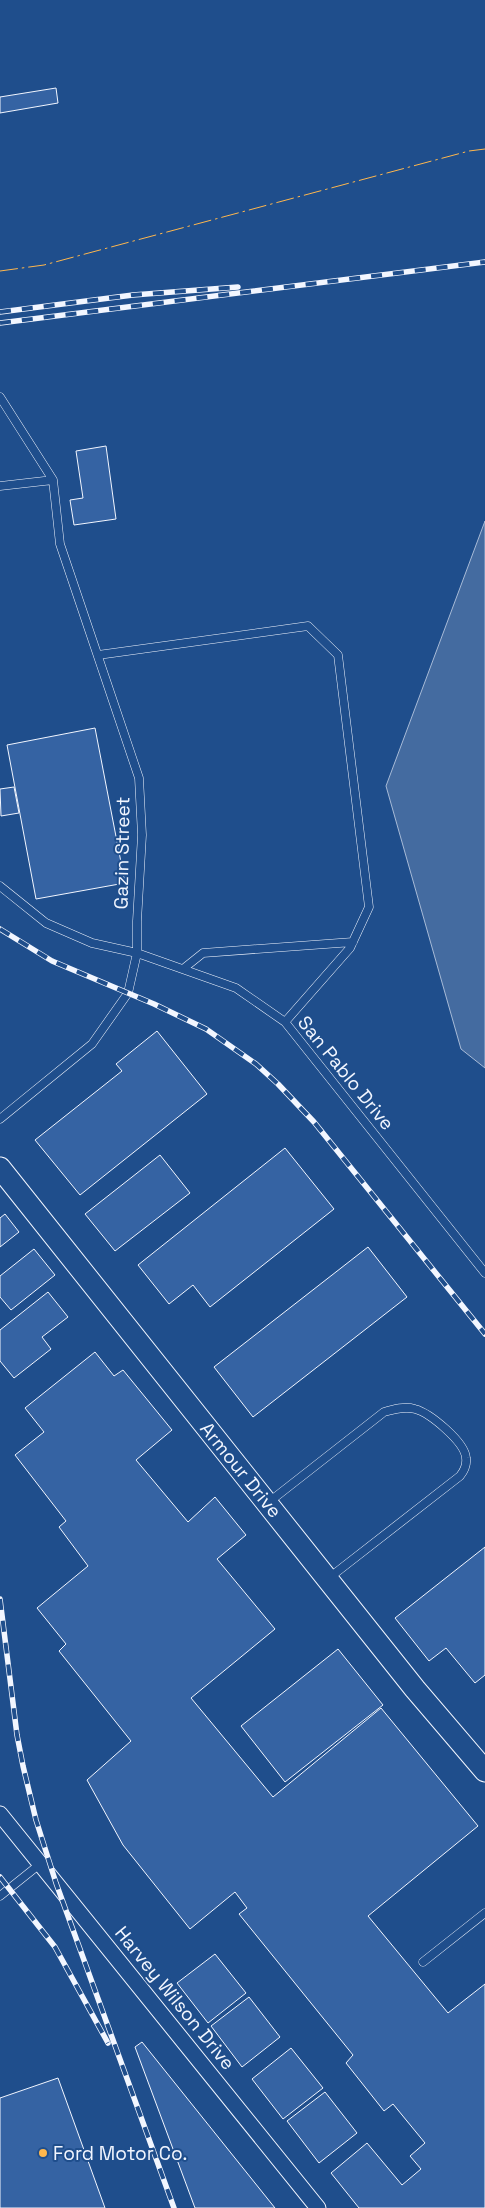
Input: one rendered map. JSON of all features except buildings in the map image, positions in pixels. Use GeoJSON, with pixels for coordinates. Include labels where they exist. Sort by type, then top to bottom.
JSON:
{"type":"FeatureCollection","features":[{"type":"Feature","properties":{"kind":"street","name":"Armour Drive"},"geometry":{"type":"LineString","coordinates":[[0,1168],[415,1688],[485,1771]]}},
{"type":"Feature","properties":{"kind":"street","name":"Harvey Wilson Drive"},"geometry":{"type":"LineString","coordinates":[[2,1819],[318,2208]]}},
{"type":"Feature","properties":{"kind":"lane"},"geometry":{"type":"LineString","coordinates":[[0,397],[53,480],[0,486]]}},
{"type":"Feature","properties":{"kind":"lane","name":"Gazin Street"},"geometry":{"type":"LineString","coordinates":[[0,1119],[92,1044],[128,993],[136,954],[136,921],[142,835],[139,778],[60,544],[53,480]]}},
{"type":"Feature","properties":{"kind":"lane"},"geometry":{"type":"LineString","coordinates":[[98,655],[308,626],[338,655],[369,907],[350,948],[285,1022]]}},
{"type":"Feature","properties":{"kind":"lane","name":"San Pablo Drive"},"geometry":{"type":"LineString","coordinates":[[0,886],[46,923],[92,943],[136,954],[236,988],[285,1022],[485,1273]]}},
{"type":"Feature","properties":{"kind":"lane"},"geometry":{"type":"LineString","coordinates":[[183,969],[202,953],[353,942]]}},
{"type":"Feature","properties":{"kind":"lane"},"geometry":{"type":"LineString","coordinates":[[267,1503],[384,1412],[396,1408],[413,1408],[427,1414],[441,1424],[465,1453],[466,1465],[460,1476],[328,1579]]}},
{"type":"Feature","properties":{"kind":"lane"},"geometry":{"type":"LineString","coordinates":[[0,1896],[40,1864]]}},
{"type":"Feature","properties":{"kind":"lane"},"geometry":{"type":"LineString","coordinates":[[423,1962],[485,1913]]}},
{"type":"Feature","properties":{"kind":"water"},"geometry":{"type":"Polygon","coordinates":[[[485,521],[485,1068],[461,1049],[386,786],[485,521]]]}},
{"type":"Feature","properties":{"kind":"railway"},"geometry":{"type":"LineString","coordinates":[[0,323],[485,262]]}},
{"type":"Feature","properties":{"kind":"railway"},"geometry":{"type":"LineString","coordinates":[[0,312],[133,295],[238,287]]}},
{"type":"Feature","properties":{"kind":"railway"},"geometry":{"type":"LineString","coordinates":[[0,929],[52,961],[154,1004],[206,1029],[256,1064],[314,1122],[485,1334]]}},
{"type":"Feature","properties":{"kind":"railway"},"geometry":{"type":"LineString","coordinates":[[0,1599],[17,1735],[36,1820],[56,1883],[174,2208]]}},
{"type":"Feature","properties":{"kind":"railway"},"geometry":{"type":"LineString","coordinates":[[0,1877],[55,1947],[108,2043]]}},
{"type":"Feature","properties":{"kind":"power"},"geometry":{"type":"LineString","coordinates":[[0,271],[44,265],[469,151],[485,149]]}},
{"type":"Feature","properties":{"kind":"place","name":"Ford Motor Co."},"geometry":{"type":"Point","coordinates":[43,2153]}}]}
